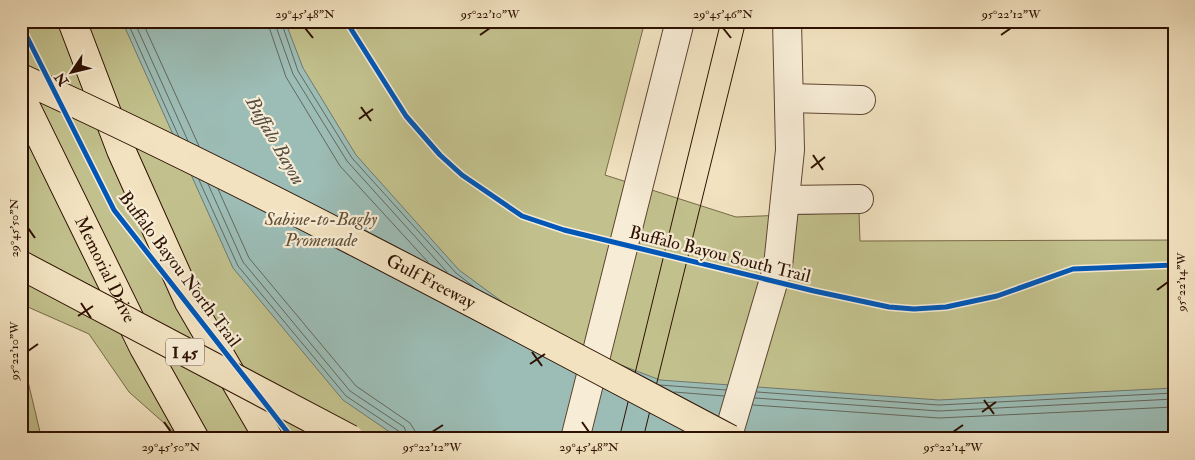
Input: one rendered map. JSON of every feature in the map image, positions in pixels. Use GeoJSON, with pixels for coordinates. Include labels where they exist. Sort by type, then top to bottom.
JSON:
{"type":"FeatureCollection","features":[{"type":"Feature","properties":{"kind":"main road"},"geometry":{"type":"LineString","coordinates":[[72,21],[120,150],[188,302],[269,439]]}},
{"type":"Feature","properties":{"kind":"main road","name":"Gulf Freeway"},"geometry":{"type":"LineString","coordinates":[[21,78],[147,137],[309,219],[728,439]]}},
{"type":"Feature","properties":{"kind":"main road","name":"Memorial Drive"},"geometry":{"type":"LineString","coordinates":[[21,97],[144,348],[195,439]]}},
{"type":"Feature","properties":{"kind":"main road","name":"I 45"},"geometry":{"type":"LineString","coordinates":[[21,265],[350,439]]}},
{"type":"Feature","properties":{"kind":"street"},"geometry":{"type":"LineString","coordinates":[[575,439],[680,21]]}},
{"type":"Feature","properties":{"kind":"street"},"geometry":{"type":"LineString","coordinates":[[728,439],[778,266],[790,150],[788,25]]}},
{"type":"Feature","properties":{"kind":"street"},"geometry":{"type":"LineString","coordinates":[[789,98],[861,100]]}},
{"type":"Feature","properties":{"kind":"street"},"geometry":{"type":"LineString","coordinates":[[785,200],[859,199]]}},
{"type":"Feature","properties":{"kind":"green space","name":"Sabine-to-Bagby Promenade"},"geometry":{"type":"Polygon","coordinates":[[[21,21],[645,21],[605,175],[736,217],[859,212],[860,241],[1174,240],[1174,439],[182,439],[129,392],[89,334],[21,304],[21,21]]]}},
{"type":"Feature","properties":{"kind":"green space"},"geometry":{"type":"Polygon","coordinates":[[[21,352],[40,432],[40,439],[21,439],[21,352]]]}},
{"type":"Feature","properties":{"kind":"water","name":"Buffalo Bayou"},"geometry":{"type":"Polygon","coordinates":[[[122,21],[285,21],[303,68],[356,155],[459,270],[553,339],[660,380],[939,400],[1174,388],[1174,439],[400,439],[343,400],[233,268],[122,21]]]}},
{"type":"Feature","properties":{"kind":"tram line"},"geometry":{"type":"LineString","coordinates":[[619,439],[721,21]]}},
{"type":"Feature","properties":{"kind":"tram line"},"geometry":{"type":"LineString","coordinates":[[643,439],[746,21]]}},
{"type":"Feature","properties":{"kind":"cycle path","name":"Buffalo Bayou South Trail"},"geometry":{"type":"LineString","coordinates":[[346,21],[406,116],[440,155],[462,175],[522,216],[564,230],[814,291],[889,307],[914,309],[946,307],[997,296],[1073,269],[1174,265]]}},
{"type":"Feature","properties":{"kind":"cycle path","name":"Buffalo Bayou North Trail"},"geometry":{"type":"LineString","coordinates":[[21,25],[114,210],[293,439]]}}]}
